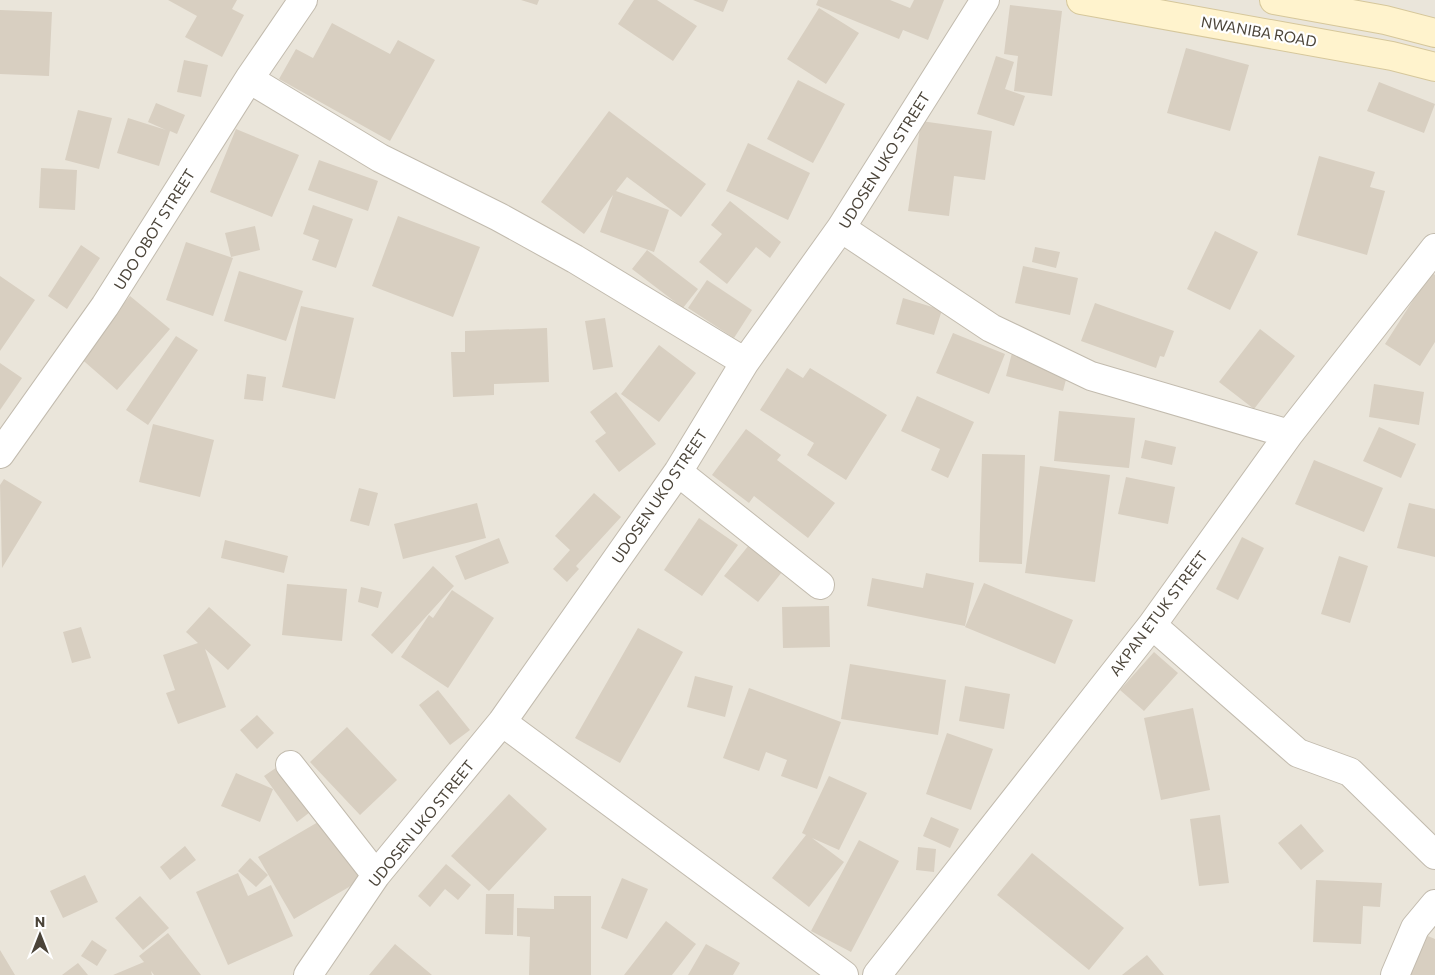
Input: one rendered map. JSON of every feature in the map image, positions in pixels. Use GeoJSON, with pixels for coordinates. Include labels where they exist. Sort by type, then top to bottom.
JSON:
{"type":"FeatureCollection","features":[{"type":"Feature","properties":{"kind":"main road","name":"NWANIBA ROAD"},"geometry":{"type":"LineString","coordinates":[[1082,0],[1392,56],[1435,67]]}},
{"type":"Feature","properties":{"kind":"main road"},"geometry":{"type":"LineString","coordinates":[[1274,0],[1381,10],[1435,33]]}},
{"type":"Feature","properties":{"kind":"main road"},"geometry":{"type":"LineString","coordinates":[[1381,10],[1392,56]]}},
{"type":"Feature","properties":{"kind":"street","name":"UDO OBOT STREET"},"geometry":{"type":"LineString","coordinates":[[0,454],[105,306],[249,79],[303,0]]}},
{"type":"Feature","properties":{"kind":"street","name":"UDOSEN UKO STREET"},"geometry":{"type":"LineString","coordinates":[[308,975],[376,875],[502,722],[678,472],[746,362],[841,228],[985,0]]}},
{"type":"Feature","properties":{"kind":"street"},"geometry":{"type":"LineString","coordinates":[[249,79],[380,158],[499,217],[575,259],[746,362]]}},
{"type":"Feature","properties":{"kind":"street"},"geometry":{"type":"LineString","coordinates":[[841,228],[991,328],[1091,376],[1289,434]]}},
{"type":"Feature","properties":{"kind":"street","name":"AKPAN ETUK STREET"},"geometry":{"type":"LineString","coordinates":[[877,975],[1152,625],[1289,434],[1435,248]]}},
{"type":"Feature","properties":{"kind":"street"},"geometry":{"type":"LineString","coordinates":[[678,472],[820,585]]}},
{"type":"Feature","properties":{"kind":"street"},"geometry":{"type":"LineString","coordinates":[[1152,625],[1298,753],[1350,772],[1435,855]]}},
{"type":"Feature","properties":{"kind":"street"},"geometry":{"type":"LineString","coordinates":[[502,722],[844,975]]}},
{"type":"Feature","properties":{"kind":"street"},"geometry":{"type":"LineString","coordinates":[[290,765],[376,875]]}},
{"type":"Feature","properties":{"kind":"street"},"geometry":{"type":"LineString","coordinates":[[1395,975],[1415,928],[1435,904]]}},
{"type":"Feature","properties":{"kind":"shaded area"},"geometry":{"type":"Polygon","coordinates":[[[0,0],[1435,0],[1435,975],[0,975],[0,0]]]}},
{"type":"Feature","properties":{"kind":"building"},"geometry":{"type":"Polygon","coordinates":[[[168,0],[237,0],[232,9],[244,15],[222,57],[185,37],[197,16],[168,0]]]}},
{"type":"Feature","properties":{"kind":"building"},"geometry":{"type":"Polygon","coordinates":[[[521,0],[539,0],[537,5],[521,0]]]}},
{"type":"Feature","properties":{"kind":"building"},"geometry":{"type":"Polygon","coordinates":[[[634,0],[657,0],[697,26],[673,61],[618,24],[634,0]]]}},
{"type":"Feature","properties":{"kind":"building"},"geometry":{"type":"Polygon","coordinates":[[[693,0],[728,0],[723,12],[693,0]]]}},
{"type":"Feature","properties":{"kind":"building"},"geometry":{"type":"Polygon","coordinates":[[[818,0],[890,0],[910,8],[914,0],[944,0],[928,40],[903,30],[899,39],[816,5],[818,0]]]}},
{"type":"Feature","properties":{"kind":"building"},"geometry":{"type":"Polygon","coordinates":[[[1010,5],[1062,11],[1052,96],[1014,91],[1018,56],[1004,54],[1010,5]]]}},
{"type":"Feature","properties":{"kind":"building"},"geometry":{"type":"Polygon","coordinates":[[[819,8],[859,33],[826,84],[787,59],[819,8]]]}},
{"type":"Feature","properties":{"kind":"building"},"geometry":{"type":"Polygon","coordinates":[[[0,10],[52,12],[49,76],[0,74],[0,10]]]}},
{"type":"Feature","properties":{"kind":"building"},"geometry":{"type":"Polygon","coordinates":[[[332,23],[390,54],[398,40],[435,60],[390,141],[279,79],[296,49],[313,58],[332,23]]]}},
{"type":"Feature","properties":{"kind":"building"},"geometry":{"type":"Polygon","coordinates":[[[1186,48],[1249,65],[1230,131],[1167,113],[1186,48]]]}},
{"type":"Feature","properties":{"kind":"building"},"geometry":{"type":"Polygon","coordinates":[[[996,56],[1014,62],[1005,89],[1025,96],[1014,126],[977,114],[996,56]]]}},
{"type":"Feature","properties":{"kind":"building"},"geometry":{"type":"Polygon","coordinates":[[[184,60],[208,65],[201,97],[177,92],[184,60]]]}},
{"type":"Feature","properties":{"kind":"building"},"geometry":{"type":"Polygon","coordinates":[[[798,80],[845,104],[813,163],[767,139],[798,80]]]}},
{"type":"Feature","properties":{"kind":"building"},"geometry":{"type":"Polygon","coordinates":[[[1379,82],[1435,104],[1424,133],[1367,111],[1379,82]]]}},
{"type":"Feature","properties":{"kind":"building"},"geometry":{"type":"Polygon","coordinates":[[[156,103],[185,115],[177,134],[170,131],[159,166],[117,153],[128,118],[166,130],[148,122],[156,103]]]}},
{"type":"Feature","properties":{"kind":"building"},"geometry":{"type":"Polygon","coordinates":[[[78,110],[112,118],[99,169],[65,160],[78,110]]]}},
{"type":"Feature","properties":{"kind":"building"},"geometry":{"type":"Polygon","coordinates":[[[609,111],[706,184],[681,217],[627,177],[616,191],[669,210],[654,252],[600,232],[613,195],[584,234],[541,202],[609,111]]]}},
{"type":"Feature","properties":{"kind":"building"},"geometry":{"type":"Polygon","coordinates":[[[921,121],[992,131],[985,180],[954,176],[949,216],[908,211],[921,121]]]}},
{"type":"Feature","properties":{"kind":"building"},"geometry":{"type":"Polygon","coordinates":[[[236,129],[299,155],[272,217],[210,192],[236,129]]]}},
{"type":"Feature","properties":{"kind":"building"},"geometry":{"type":"Polygon","coordinates":[[[748,143],[810,173],[788,220],[726,191],[748,143]]]}},
{"type":"Feature","properties":{"kind":"building"},"geometry":{"type":"Polygon","coordinates":[[[1319,156],[1375,172],[1370,187],[1385,191],[1367,255],[1297,235],[1319,156]]]}},
{"type":"Feature","properties":{"kind":"building"},"geometry":{"type":"Polygon","coordinates":[[[319,160],[378,181],[368,211],[308,190],[319,160]]]}},
{"type":"Feature","properties":{"kind":"building"},"geometry":{"type":"Polygon","coordinates":[[[41,168],[77,170],[75,210],[39,208],[41,168]]]}},
{"type":"Feature","properties":{"kind":"building"},"geometry":{"type":"Polygon","coordinates":[[[730,201],[781,242],[770,258],[756,247],[727,284],[699,262],[722,234],[711,225],[730,201]]]}},
{"type":"Feature","properties":{"kind":"building"},"geometry":{"type":"Polygon","coordinates":[[[313,205],[353,219],[336,268],[312,260],[319,240],[303,234],[313,205]]]}},
{"type":"Feature","properties":{"kind":"building"},"geometry":{"type":"Polygon","coordinates":[[[398,216],[480,247],[453,317],[372,286],[398,216]]]}},
{"type":"Feature","properties":{"kind":"building"},"geometry":{"type":"Polygon","coordinates":[[[255,226],[260,250],[231,257],[225,233],[255,226]]]}},
{"type":"Feature","properties":{"kind":"building"},"geometry":{"type":"Polygon","coordinates":[[[1215,231],[1258,252],[1230,310],[1187,289],[1215,231]]]}},
{"type":"Feature","properties":{"kind":"building"},"geometry":{"type":"Polygon","coordinates":[[[186,242],[233,258],[213,316],[166,300],[186,242]]]}},
{"type":"Feature","properties":{"kind":"building"},"geometry":{"type":"Polygon","coordinates":[[[81,245],[100,258],[67,309],[48,296],[81,245]]]}},
{"type":"Feature","properties":{"kind":"building"},"geometry":{"type":"Polygon","coordinates":[[[1035,247],[1060,252],[1056,268],[1032,262],[1035,247]]]}},
{"type":"Feature","properties":{"kind":"building"},"geometry":{"type":"Polygon","coordinates":[[[647,250],[698,289],[683,308],[632,269],[647,250]]]}},
{"type":"Feature","properties":{"kind":"building"},"geometry":{"type":"Polygon","coordinates":[[[1023,266],[1078,278],[1070,315],[1015,303],[1023,266]]]}},
{"type":"Feature","properties":{"kind":"building"},"geometry":{"type":"Polygon","coordinates":[[[239,271],[303,291],[286,341],[224,321],[239,271]]]}},
{"type":"Feature","properties":{"kind":"building"},"geometry":{"type":"Polygon","coordinates":[[[1431,272],[1435,275],[1435,342],[1420,366],[1385,344],[1431,272]]]}},
{"type":"Feature","properties":{"kind":"building"},"geometry":{"type":"Polygon","coordinates":[[[0,276],[35,300],[0,351],[0,276]]]}},
{"type":"Feature","properties":{"kind":"building"},"geometry":{"type":"Polygon","coordinates":[[[707,280],[752,310],[734,338],[688,308],[707,280]]]}},
{"type":"Feature","properties":{"kind":"building"},"geometry":{"type":"Polygon","coordinates":[[[130,296],[170,329],[117,390],[78,356],[130,296]]]}},
{"type":"Feature","properties":{"kind":"building"},"geometry":{"type":"Polygon","coordinates":[[[903,298],[942,310],[934,335],[896,324],[903,298]]]}},
{"type":"Feature","properties":{"kind":"building"},"geometry":{"type":"Polygon","coordinates":[[[1095,303],[1174,331],[1164,357],[1160,356],[1156,368],[1081,341],[1095,303]]]}},
{"type":"Feature","properties":{"kind":"building"},"geometry":{"type":"Polygon","coordinates":[[[301,306],[354,318],[335,399],[282,387],[301,306]]]}},
{"type":"Feature","properties":{"kind":"building"},"geometry":{"type":"Polygon","coordinates":[[[605,318],[613,367],[593,370],[585,321],[605,318]]]}},
{"type":"Feature","properties":{"kind":"building"},"geometry":{"type":"Polygon","coordinates":[[[547,328],[549,382],[494,384],[494,395],[453,397],[451,352],[465,352],[465,331],[547,328]]]}},
{"type":"Feature","properties":{"kind":"building"},"geometry":{"type":"Polygon","coordinates":[[[1260,329],[1295,356],[1254,409],[1219,382],[1260,329]]]}},
{"type":"Feature","properties":{"kind":"building"},"geometry":{"type":"Polygon","coordinates":[[[953,333],[1005,354],[989,394],[936,373],[953,333]]]}},
{"type":"Feature","properties":{"kind":"building"},"geometry":{"type":"Polygon","coordinates":[[[176,336],[198,350],[148,425],[126,410],[176,336]]]}},
{"type":"Feature","properties":{"kind":"building"},"geometry":{"type":"Polygon","coordinates":[[[659,345],[696,373],[659,422],[621,394],[659,345]]]}},
{"type":"Feature","properties":{"kind":"building"},"geometry":{"type":"Polygon","coordinates":[[[1012,353],[1069,368],[1063,391],[1006,376],[1012,353]]]}},
{"type":"Feature","properties":{"kind":"building"},"geometry":{"type":"Polygon","coordinates":[[[0,363],[22,378],[0,410],[0,363]]]}},
{"type":"Feature","properties":{"kind":"building"},"geometry":{"type":"Polygon","coordinates":[[[787,368],[803,378],[810,368],[887,415],[846,480],[807,455],[814,443],[760,410],[787,368]]]}},
{"type":"Feature","properties":{"kind":"building"},"geometry":{"type":"Polygon","coordinates":[[[247,374],[266,377],[263,401],[244,399],[247,374]]]}},
{"type":"Feature","properties":{"kind":"building"},"geometry":{"type":"Polygon","coordinates":[[[1374,384],[1424,392],[1419,425],[1369,417],[1374,384]]]}},
{"type":"Feature","properties":{"kind":"building"},"geometry":{"type":"Polygon","coordinates":[[[616,392],[656,444],[619,472],[595,441],[606,433],[590,412],[616,392]]]}},
{"type":"Feature","properties":{"kind":"building"},"geometry":{"type":"Polygon","coordinates":[[[917,396],[974,422],[948,478],[931,470],[940,449],[901,431],[917,396]]]}},
{"type":"Feature","properties":{"kind":"building"},"geometry":{"type":"Polygon","coordinates":[[[1059,411],[1135,418],[1129,468],[1054,461],[1059,411]]]}},
{"type":"Feature","properties":{"kind":"building"},"geometry":{"type":"Polygon","coordinates":[[[153,424],[214,440],[200,497],[139,482],[153,424]]]}},
{"type":"Feature","properties":{"kind":"building"},"geometry":{"type":"Polygon","coordinates":[[[1379,427],[1416,444],[1401,478],[1363,461],[1379,427]]]}},
{"type":"Feature","properties":{"kind":"building"},"geometry":{"type":"Polygon","coordinates":[[[746,429],[781,455],[777,460],[835,503],[808,538],[754,496],[749,503],[712,475],[746,429]]]}},
{"type":"Feature","properties":{"kind":"building"},"geometry":{"type":"Polygon","coordinates":[[[1145,440],[1176,447],[1172,465],[1141,458],[1145,440]]]}},
{"type":"Feature","properties":{"kind":"building"},"geometry":{"type":"Polygon","coordinates":[[[982,454],[1025,455],[1022,564],[979,562],[982,454]]]}},
{"type":"Feature","properties":{"kind":"building"},"geometry":{"type":"Polygon","coordinates":[[[1314,460],[1383,488],[1364,532],[1295,504],[1314,460]]]}},
{"type":"Feature","properties":{"kind":"building"},"geometry":{"type":"Polygon","coordinates":[[[1040,466],[1110,475],[1095,582],[1025,573],[1040,466]]]}},
{"type":"Feature","properties":{"kind":"building"},"geometry":{"type":"Polygon","coordinates":[[[1126,477],[1175,487],[1168,524],[1118,514],[1126,477]]]}},
{"type":"Feature","properties":{"kind":"building"},"geometry":{"type":"Polygon","coordinates":[[[4,479],[42,502],[2,568],[0,485],[4,479]]]}},
{"type":"Feature","properties":{"kind":"building"},"geometry":{"type":"Polygon","coordinates":[[[359,488],[378,493],[369,526],[350,521],[359,488]]]}},
{"type":"Feature","properties":{"kind":"building"},"geometry":{"type":"Polygon","coordinates":[[[594,493],[621,517],[576,566],[579,569],[567,582],[553,569],[570,550],[555,536],[594,493]]]}},
{"type":"Feature","properties":{"kind":"building"},"geometry":{"type":"Polygon","coordinates":[[[477,503],[486,538],[403,559],[394,524],[477,503]]]}},
{"type":"Feature","properties":{"kind":"building"},"geometry":{"type":"Polygon","coordinates":[[[1409,503],[1435,509],[1435,557],[1397,548],[1409,503]]]}},
{"type":"Feature","properties":{"kind":"building"},"geometry":{"type":"Polygon","coordinates":[[[699,518],[738,545],[702,596],[664,570],[699,518]]]}},
{"type":"Feature","properties":{"kind":"building"},"geometry":{"type":"Polygon","coordinates":[[[1242,537],[1264,548],[1238,600],[1216,589],[1242,537]]]}},
{"type":"Feature","properties":{"kind":"building"},"geometry":{"type":"Polygon","coordinates":[[[499,538],[509,563],[465,580],[455,556],[499,538]]]}},
{"type":"Feature","properties":{"kind":"building"},"geometry":{"type":"Polygon","coordinates":[[[225,540],[288,556],[284,573],[221,558],[225,540]]]}},
{"type":"Feature","properties":{"kind":"building"},"geometry":{"type":"Polygon","coordinates":[[[749,545],[782,572],[758,602],[724,576],[749,545]]]}},
{"type":"Feature","properties":{"kind":"building"},"geometry":{"type":"Polygon","coordinates":[[[1339,556],[1368,566],[1350,623],[1321,614],[1339,556]]]}},
{"type":"Feature","properties":{"kind":"building"},"geometry":{"type":"Polygon","coordinates":[[[433,566],[454,586],[392,654],[371,635],[433,566]]]}},
{"type":"Feature","properties":{"kind":"building"},"geometry":{"type":"Polygon","coordinates":[[[926,573],[974,583],[965,626],[867,606],[872,578],[923,588],[926,573]]]}},
{"type":"Feature","properties":{"kind":"building"},"geometry":{"type":"Polygon","coordinates":[[[984,583],[1073,620],[1055,664],[965,627],[984,583]]]}},
{"type":"Feature","properties":{"kind":"building"},"geometry":{"type":"Polygon","coordinates":[[[287,584],[347,589],[342,641],[282,635],[287,584]]]}},
{"type":"Feature","properties":{"kind":"building"},"geometry":{"type":"Polygon","coordinates":[[[361,587],[382,592],[378,608],[358,602],[361,587]]]}},
{"type":"Feature","properties":{"kind":"building"},"geometry":{"type":"Polygon","coordinates":[[[452,590],[494,618],[448,688],[401,657],[429,615],[433,618],[452,590]]]}},
{"type":"Feature","properties":{"kind":"building"},"geometry":{"type":"Polygon","coordinates":[[[829,606],[830,647],[783,648],[782,607],[829,606]]]}},
{"type":"Feature","properties":{"kind":"building"},"geometry":{"type":"Polygon","coordinates":[[[209,607],[251,645],[228,670],[205,649],[226,707],[178,724],[166,693],[175,690],[163,655],[198,643],[186,632],[209,607]]]}},
{"type":"Feature","properties":{"kind":"building"},"geometry":{"type":"Polygon","coordinates":[[[81,627],[91,658],[72,663],[63,632],[81,627]]]}},
{"type":"Feature","properties":{"kind":"building"},"geometry":{"type":"Polygon","coordinates":[[[638,628],[683,652],[620,763],[575,738],[638,628]]]}},
{"type":"Feature","properties":{"kind":"building"},"geometry":{"type":"Polygon","coordinates":[[[1154,652],[1178,673],[1144,711],[1120,690],[1154,652]]]}},
{"type":"Feature","properties":{"kind":"building"},"geometry":{"type":"Polygon","coordinates":[[[850,664],[946,680],[938,735],[841,719],[850,664]]]}},
{"type":"Feature","properties":{"kind":"building"},"geometry":{"type":"Polygon","coordinates":[[[695,676],[733,686],[725,717],[687,707],[695,676]]]}},
{"type":"Feature","properties":{"kind":"building"},"geometry":{"type":"Polygon","coordinates":[[[965,686],[1010,694],[1004,729],[959,721],[965,686]]]}},
{"type":"Feature","properties":{"kind":"building"},"geometry":{"type":"Polygon","coordinates":[[[749,688],[841,722],[817,789],[781,776],[787,760],[766,752],[759,771],[723,758],[749,688]]]}},
{"type":"Feature","properties":{"kind":"building"},"geometry":{"type":"Polygon","coordinates":[[[438,690],[470,730],[450,745],[419,705],[438,690]]]}},
{"type":"Feature","properties":{"kind":"building"},"geometry":{"type":"Polygon","coordinates":[[[1193,708],[1210,790],[1161,800],[1144,718],[1193,708]]]}},
{"type":"Feature","properties":{"kind":"building"},"geometry":{"type":"Polygon","coordinates":[[[257,715],[274,733],[257,749],[240,730],[257,715]]]}},
{"type":"Feature","properties":{"kind":"building"},"geometry":{"type":"Polygon","coordinates":[[[347,727],[397,780],[360,815],[310,762],[347,727]]]}},
{"type":"Feature","properties":{"kind":"building"},"geometry":{"type":"Polygon","coordinates":[[[947,733],[993,749],[971,810],[926,794],[947,733]]]}},
{"type":"Feature","properties":{"kind":"building"},"geometry":{"type":"Polygon","coordinates":[[[286,761],[318,806],[297,822],[264,776],[286,761]]]}},
{"type":"Feature","properties":{"kind":"building"},"geometry":{"type":"Polygon","coordinates":[[[236,773],[273,789],[260,822],[221,806],[236,773]]]}},
{"type":"Feature","properties":{"kind":"building"},"geometry":{"type":"Polygon","coordinates":[[[829,776],[867,793],[839,850],[812,838],[844,862],[809,907],[772,878],[806,835],[802,833],[829,776]]]}},
{"type":"Feature","properties":{"kind":"building"},"geometry":{"type":"Polygon","coordinates":[[[509,794],[547,829],[489,891],[451,856],[509,794]]]}},
{"type":"Feature","properties":{"kind":"building"},"geometry":{"type":"Polygon","coordinates":[[[1220,815],[1229,883],[1199,886],[1190,819],[1220,815]]]}},
{"type":"Feature","properties":{"kind":"building"},"geometry":{"type":"Polygon","coordinates":[[[931,817],[959,829],[950,848],[923,836],[931,817]]]}},
{"type":"Feature","properties":{"kind":"building"},"geometry":{"type":"Polygon","coordinates":[[[325,818],[361,880],[294,919],[258,857],[325,818]]]}},
{"type":"Feature","properties":{"kind":"building"},"geometry":{"type":"Polygon","coordinates":[[[1301,824],[1324,851],[1301,870],[1278,843],[1301,824]]]}},
{"type":"Feature","properties":{"kind":"building"},"geometry":{"type":"Polygon","coordinates":[[[859,840],[899,861],[851,952],[811,931],[859,840]]]}},
{"type":"Feature","properties":{"kind":"building"},"geometry":{"type":"Polygon","coordinates":[[[185,846],[196,860],[170,880],[160,867],[185,846]]]}},
{"type":"Feature","properties":{"kind":"building"},"geometry":{"type":"Polygon","coordinates":[[[918,847],[936,849],[934,872],[916,870],[918,847]]]}},
{"type":"Feature","properties":{"kind":"building"},"geometry":{"type":"Polygon","coordinates":[[[1032,853],[1124,928],[1089,970],[997,895],[1032,853]]]}},
{"type":"Feature","properties":{"kind":"building"},"geometry":{"type":"Polygon","coordinates":[[[250,858],[268,875],[256,887],[238,871],[250,858]]]}},
{"type":"Feature","properties":{"kind":"building"},"geometry":{"type":"Polygon","coordinates":[[[446,864],[471,885],[458,900],[445,889],[430,907],[418,896],[446,864]]]}},
{"type":"Feature","properties":{"kind":"building"},"geometry":{"type":"Polygon","coordinates":[[[238,873],[248,896],[271,885],[293,936],[228,965],[196,892],[238,873]]]}},
{"type":"Feature","properties":{"kind":"building"},"geometry":{"type":"Polygon","coordinates":[[[85,875],[98,902],[63,918],[50,891],[85,875]]]}},
{"type":"Feature","properties":{"kind":"building"},"geometry":{"type":"Polygon","coordinates":[[[622,878],[648,889],[627,939],[601,928],[622,878]]]}},
{"type":"Feature","properties":{"kind":"building"},"geometry":{"type":"Polygon","coordinates":[[[1316,880],[1382,883],[1380,907],[1363,906],[1361,944],[1313,942],[1316,880]]]}},
{"type":"Feature","properties":{"kind":"building"},"geometry":{"type":"Polygon","coordinates":[[[486,894],[514,894],[513,935],[485,934],[486,894]]]}},
{"type":"Feature","properties":{"kind":"building"},"geometry":{"type":"Polygon","coordinates":[[[140,896],[169,928],[143,950],[115,918],[140,896]]]}},
{"type":"Feature","properties":{"kind":"building"},"geometry":{"type":"Polygon","coordinates":[[[554,896],[591,896],[591,975],[529,975],[530,937],[517,936],[517,908],[554,909],[554,896]]]}},
{"type":"Feature","properties":{"kind":"building"},"geometry":{"type":"Polygon","coordinates":[[[666,921],[696,944],[672,975],[624,975],[666,921]]]}},
{"type":"Feature","properties":{"kind":"building"},"geometry":{"type":"Polygon","coordinates":[[[168,933],[201,975],[154,975],[151,971],[152,975],[113,975],[144,962],[139,956],[168,933]]]}},
{"type":"Feature","properties":{"kind":"building"},"geometry":{"type":"Polygon","coordinates":[[[1423,934],[1435,939],[1435,975],[1404,975],[1423,934]]]}},
{"type":"Feature","properties":{"kind":"building"},"geometry":{"type":"Polygon","coordinates":[[[92,940],[107,950],[97,966],[81,956],[92,940]]]}},
{"type":"Feature","properties":{"kind":"building"},"geometry":{"type":"Polygon","coordinates":[[[395,944],[432,975],[369,975],[395,944]]]}},
{"type":"Feature","properties":{"kind":"building"},"geometry":{"type":"Polygon","coordinates":[[[706,944],[740,963],[733,975],[688,975],[706,944]]]}},
{"type":"Feature","properties":{"kind":"building"},"geometry":{"type":"Polygon","coordinates":[[[0,950],[15,975],[0,975],[0,950]]]}},
{"type":"Feature","properties":{"kind":"building"},"geometry":{"type":"Polygon","coordinates":[[[1147,955],[1164,975],[1122,975],[1147,955]]]}},
{"type":"Feature","properties":{"kind":"building"},"geometry":{"type":"Polygon","coordinates":[[[78,963],[88,975],[62,975],[78,963]]]}}]}
